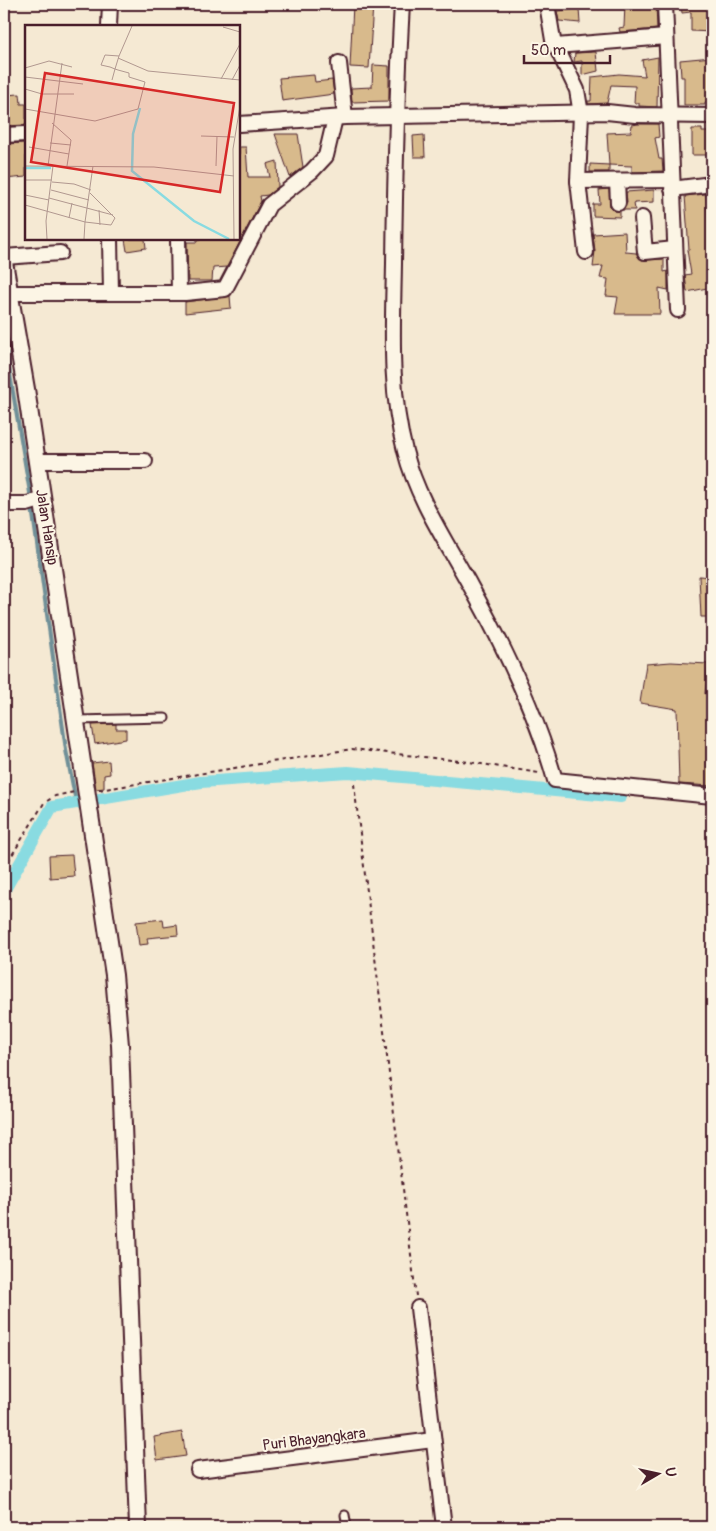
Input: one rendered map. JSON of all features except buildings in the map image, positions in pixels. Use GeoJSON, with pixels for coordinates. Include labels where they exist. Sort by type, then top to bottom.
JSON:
{"type":"FeatureCollection","features":[{"type":"Feature","properties":{"kind":"street"},"geometry":{"type":"LineString","coordinates":[[109,25],[110,4]]}},
{"type":"Feature","properties":{"kind":"street"},"geometry":{"type":"LineString","coordinates":[[402,4],[395,116],[393,361],[405,452],[424,503],[489,620],[517,677],[560,781],[712,796]]}},
{"type":"Feature","properties":{"kind":"street"},"geometry":{"type":"LineString","coordinates":[[547,4],[550,28],[556,46],[577,90],[581,114],[578,181],[586,252]]}},
{"type":"Feature","properties":{"kind":"street"},"geometry":{"type":"LineString","coordinates":[[666,4],[678,310]]}},
{"type":"Feature","properties":{"kind":"street"},"geometry":{"type":"LineString","coordinates":[[556,46],[666,37]]}},
{"type":"Feature","properties":{"kind":"street"},"geometry":{"type":"LineString","coordinates":[[10,293],[178,293],[227,288],[268,205],[312,171],[326,156],[340,118],[339,64]]}},
{"type":"Feature","properties":{"kind":"street"},"geometry":{"type":"LineString","coordinates":[[240,124],[395,116],[581,114],[607,112],[635,115],[712,116]]}},
{"type":"Feature","properties":{"kind":"street"},"geometry":{"type":"LineString","coordinates":[[4,135],[25,134]]}},
{"type":"Feature","properties":{"kind":"street"},"geometry":{"type":"LineString","coordinates":[[578,181],[617,181],[672,185],[712,184]]}},
{"type":"Feature","properties":{"kind":"street"},"geometry":{"type":"LineString","coordinates":[[617,181],[618,203]]}},
{"type":"Feature","properties":{"kind":"street"},"geometry":{"type":"LineString","coordinates":[[642,218],[645,252],[675,248]]}},
{"type":"Feature","properties":{"kind":"street"},"geometry":{"type":"LineString","coordinates":[[110,240],[111,292]]}},
{"type":"Feature","properties":{"kind":"street"},"geometry":{"type":"LineString","coordinates":[[178,240],[178,293]]}},
{"type":"Feature","properties":{"kind":"street"},"geometry":{"type":"LineString","coordinates":[[4,257],[60,253]]}},
{"type":"Feature","properties":{"kind":"street","name":"Jalan Hansip"},"geometry":{"type":"LineString","coordinates":[[4,262],[37,461],[36,501],[76,720],[114,975],[120,1045],[138,1527]]}},
{"type":"Feature","properties":{"kind":"street"},"geometry":{"type":"LineString","coordinates":[[37,461],[145,461]]}},
{"type":"Feature","properties":{"kind":"street"},"geometry":{"type":"LineString","coordinates":[[4,504],[36,501]]}},
{"type":"Feature","properties":{"kind":"street"},"geometry":{"type":"LineString","coordinates":[[418,1308],[444,1527]]}},
{"type":"Feature","properties":{"kind":"street","name":"Puri Bhayangkara"},"geometry":{"type":"LineString","coordinates":[[198,1470],[433,1440]]}},
{"type":"Feature","properties":{"kind":"lane"},"geometry":{"type":"LineString","coordinates":[[76,720],[165,718]]}},
{"type":"Feature","properties":{"kind":"lane"},"geometry":{"type":"LineString","coordinates":[[345,1515],[347,1527]]}},
{"type":"Feature","properties":{"kind":"path"},"geometry":{"type":"LineString","coordinates":[[85,790],[125,787],[352,749],[469,762],[537,772],[560,781]]}},
{"type":"Feature","properties":{"kind":"path"},"geometry":{"type":"LineString","coordinates":[[354,784],[418,1308]]}},
{"type":"Feature","properties":{"kind":"path"},"geometry":{"type":"LineString","coordinates":[[4,868],[44,803],[55,796],[67,794]]}},
{"type":"Feature","properties":{"kind":"waterway"},"geometry":{"type":"LineString","coordinates":[[4,339],[30,493],[66,750],[76,802]]}},
{"type":"Feature","properties":{"kind":"waterway"},"geometry":{"type":"LineString","coordinates":[[4,891],[52,807],[201,782],[348,772],[621,797]]}}]}
